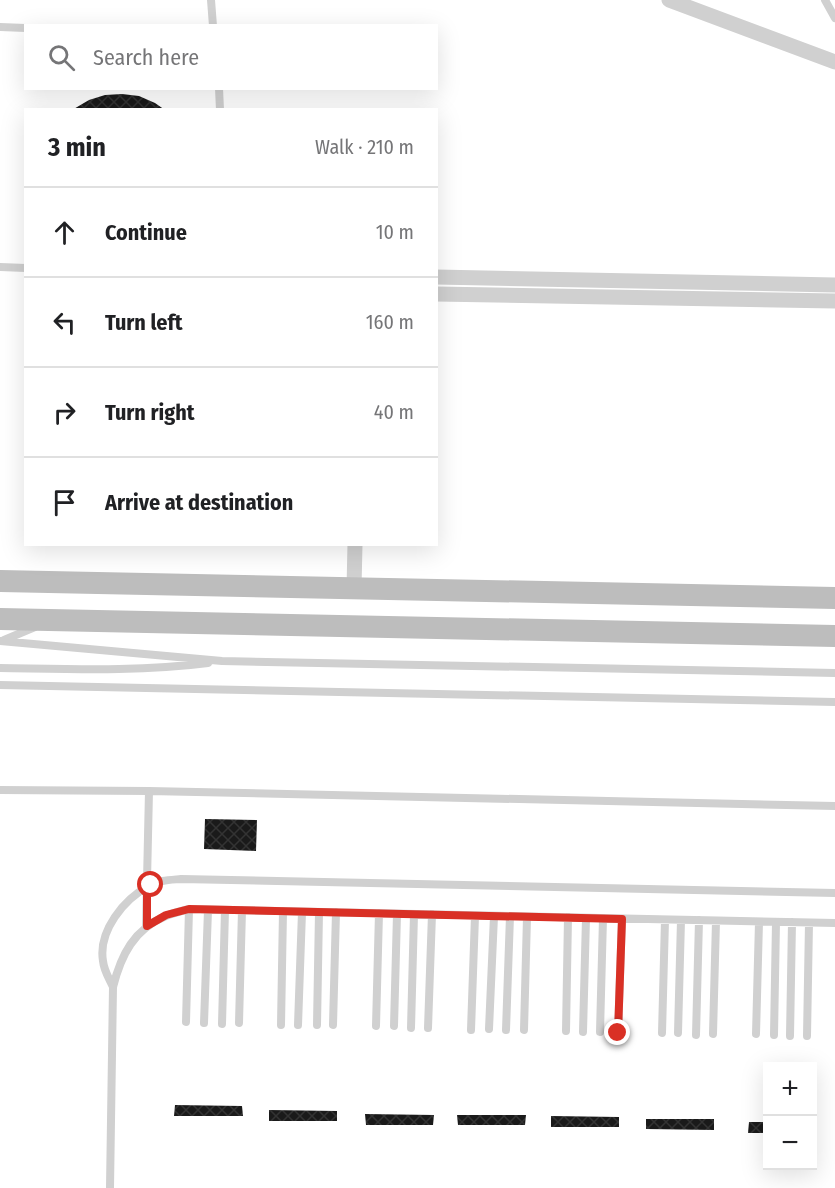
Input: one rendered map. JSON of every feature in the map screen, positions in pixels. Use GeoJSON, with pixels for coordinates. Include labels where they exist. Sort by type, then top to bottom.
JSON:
{"type":"FeatureCollection","features":[{"type":"Feature","properties":{"kind":"street"},"geometry":{"type":"LineString","coordinates":[[669,0],[835,62]]}},
{"type":"Feature","properties":{"kind":"street"},"geometry":{"type":"LineString","coordinates":[[438,277],[835,285]]}},
{"type":"Feature","properties":{"kind":"street"},"geometry":{"type":"LineString","coordinates":[[438,294],[835,301]]}},
{"type":"Feature","properties":{"kind":"street"},"geometry":{"type":"LineString","coordinates":[[354,588],[355,546]]}},
{"type":"Feature","properties":{"kind":"street"},"geometry":{"type":"LineString","coordinates":[[0,581],[835,598]]}},
{"type":"Feature","properties":{"kind":"street"},"geometry":{"type":"LineString","coordinates":[[0,619],[835,636]]}},
{"type":"Feature","properties":{"kind":"lane"},"geometry":{"type":"LineString","coordinates":[[211,0],[213,24]]}},
{"type":"Feature","properties":{"kind":"lane"},"geometry":{"type":"LineString","coordinates":[[825,0],[835,18]]}},
{"type":"Feature","properties":{"kind":"lane"},"geometry":{"type":"LineString","coordinates":[[0,27],[24,28]]}},
{"type":"Feature","properties":{"kind":"lane"},"geometry":{"type":"LineString","coordinates":[[219,90],[220,108]]}},
{"type":"Feature","properties":{"kind":"lane"},"geometry":{"type":"LineString","coordinates":[[0,267],[24,268]]}},
{"type":"Feature","properties":{"kind":"lane"},"geometry":{"type":"LineString","coordinates":[[0,641],[52,620]]}},
{"type":"Feature","properties":{"kind":"lane"},"geometry":{"type":"LineString","coordinates":[[0,641],[222,661],[835,673]]}},
{"type":"Feature","properties":{"kind":"lane"},"geometry":{"type":"LineString","coordinates":[[0,668],[130,669],[179,667],[222,661]]}},
{"type":"Feature","properties":{"kind":"lane"},"geometry":{"type":"LineString","coordinates":[[0,685],[835,702]]}},
{"type":"Feature","properties":{"kind":"lane"},"geometry":{"type":"LineString","coordinates":[[0,790],[149,791],[835,806]]}},
{"type":"Feature","properties":{"kind":"lane"},"geometry":{"type":"LineString","coordinates":[[147,926],[149,791]]}},
{"type":"Feature","properties":{"kind":"lane"},"geometry":{"type":"LineString","coordinates":[[113,987],[102,960],[107,931],[120,911],[134,896],[147,887],[165,880],[835,893]]}},
{"type":"Feature","properties":{"kind":"lane"},"geometry":{"type":"LineString","coordinates":[[186,1023],[189,909]]}},
{"type":"Feature","properties":{"kind":"lane"},"geometry":{"type":"LineString","coordinates":[[110,1188],[113,987],[118,966],[128,946],[147,926],[166,915],[189,909],[835,923]]}},
{"type":"Feature","properties":{"kind":"lane"},"geometry":{"type":"LineString","coordinates":[[204,1023],[208,910]]}},
{"type":"Feature","properties":{"kind":"lane"},"geometry":{"type":"LineString","coordinates":[[222,1024],[225,910]]}},
{"type":"Feature","properties":{"kind":"lane"},"geometry":{"type":"LineString","coordinates":[[239,1023],[242,910]]}},
{"type":"Feature","properties":{"kind":"lane"},"geometry":{"type":"LineString","coordinates":[[281,1025],[283,911]]}},
{"type":"Feature","properties":{"kind":"lane"},"geometry":{"type":"LineString","coordinates":[[298,1025],[302,912]]}},
{"type":"Feature","properties":{"kind":"lane"},"geometry":{"type":"LineString","coordinates":[[316,1025],[319,912]]}},
{"type":"Feature","properties":{"kind":"lane"},"geometry":{"type":"LineString","coordinates":[[333,1025],[336,912]]}},
{"type":"Feature","properties":{"kind":"lane"},"geometry":{"type":"LineString","coordinates":[[376,1026],[379,913]]}},
{"type":"Feature","properties":{"kind":"lane"},"geometry":{"type":"LineString","coordinates":[[394,1026],[397,914]]}},
{"type":"Feature","properties":{"kind":"lane"},"geometry":{"type":"LineString","coordinates":[[411,1028],[414,914]]}},
{"type":"Feature","properties":{"kind":"lane"},"geometry":{"type":"LineString","coordinates":[[428,1028],[432,915]]}},
{"type":"Feature","properties":{"kind":"lane"},"geometry":{"type":"LineString","coordinates":[[471,1030],[475,916]]}},
{"type":"Feature","properties":{"kind":"lane"},"geometry":{"type":"LineString","coordinates":[[489,1029],[494,916]]}},
{"type":"Feature","properties":{"kind":"lane"},"geometry":{"type":"LineString","coordinates":[[506,1030],[510,916]]}},
{"type":"Feature","properties":{"kind":"lane"},"geometry":{"type":"LineString","coordinates":[[524,1030],[527,917]]}},
{"type":"Feature","properties":{"kind":"lane"},"geometry":{"type":"LineString","coordinates":[[566,1031],[568,918]]}},
{"type":"Feature","properties":{"kind":"lane"},"geometry":{"type":"LineString","coordinates":[[584,1032],[586,918]]}},
{"type":"Feature","properties":{"kind":"lane"},"geometry":{"type":"LineString","coordinates":[[600,1032],[603,918]]}},
{"type":"Feature","properties":{"kind":"lane"},"geometry":{"type":"LineString","coordinates":[[618,1033],[622,919]]}},
{"type":"Feature","properties":{"kind":"lane"},"geometry":{"type":"LineString","coordinates":[[662,1033],[665,920]]}},
{"type":"Feature","properties":{"kind":"lane"},"geometry":{"type":"LineString","coordinates":[[678,1032],[681,920]]}},
{"type":"Feature","properties":{"kind":"lane"},"geometry":{"type":"LineString","coordinates":[[696,1035],[699,920]]}},
{"type":"Feature","properties":{"kind":"lane"},"geometry":{"type":"LineString","coordinates":[[713,1034],[717,921]]}},
{"type":"Feature","properties":{"kind":"lane"},"geometry":{"type":"LineString","coordinates":[[756,1034],[759,922]]}},
{"type":"Feature","properties":{"kind":"lane"},"geometry":{"type":"LineString","coordinates":[[774,1035],[776,922]]}},
{"type":"Feature","properties":{"kind":"lane"},"geometry":{"type":"LineString","coordinates":[[790,1036],[792,922]]}},
{"type":"Feature","properties":{"kind":"lane"},"geometry":{"type":"LineString","coordinates":[[807,1036],[809,923]]}},
{"type":"Feature","properties":{"kind":"building"},"geometry":{"type":"Polygon","coordinates":[[[105,95],[139,96],[162,108],[75,108],[89,100],[105,95]]]}},
{"type":"Feature","properties":{"kind":"building"},"geometry":{"type":"Polygon","coordinates":[[[205,819],[257,820],[256,851],[204,849],[205,819]]]}},
{"type":"Feature","properties":{"kind":"building"},"geometry":{"type":"Polygon","coordinates":[[[175,1105],[242,1106],[243,1116],[174,1116],[175,1105]]]}},
{"type":"Feature","properties":{"kind":"building"},"geometry":{"type":"Polygon","coordinates":[[[269,1110],[337,1111],[337,1121],[269,1121],[269,1110]]]}},
{"type":"Feature","properties":{"kind":"building"},"geometry":{"type":"Polygon","coordinates":[[[365,1114],[434,1115],[433,1125],[366,1125],[365,1114]]]}},
{"type":"Feature","properties":{"kind":"building"},"geometry":{"type":"Polygon","coordinates":[[[457,1115],[526,1115],[525,1125],[458,1125],[457,1115]]]}},
{"type":"Feature","properties":{"kind":"building"},"geometry":{"type":"Polygon","coordinates":[[[551,1116],[619,1117],[619,1127],[551,1127],[551,1116]]]}},
{"type":"Feature","properties":{"kind":"building"},"geometry":{"type":"Polygon","coordinates":[[[646,1119],[714,1119],[714,1130],[646,1129],[646,1119]]]}},
{"type":"Feature","properties":{"kind":"building"},"geometry":{"type":"Polygon","coordinates":[[[749,1122],[763,1122],[763,1133],[748,1133],[749,1122]]]}},
{"type":"Feature","properties":{"kind":"route"},"geometry":{"type":"LineString","coordinates":[[151,885],[147,887],[147,926],[166,915],[189,909],[622,919],[618,1033]]}}]}
